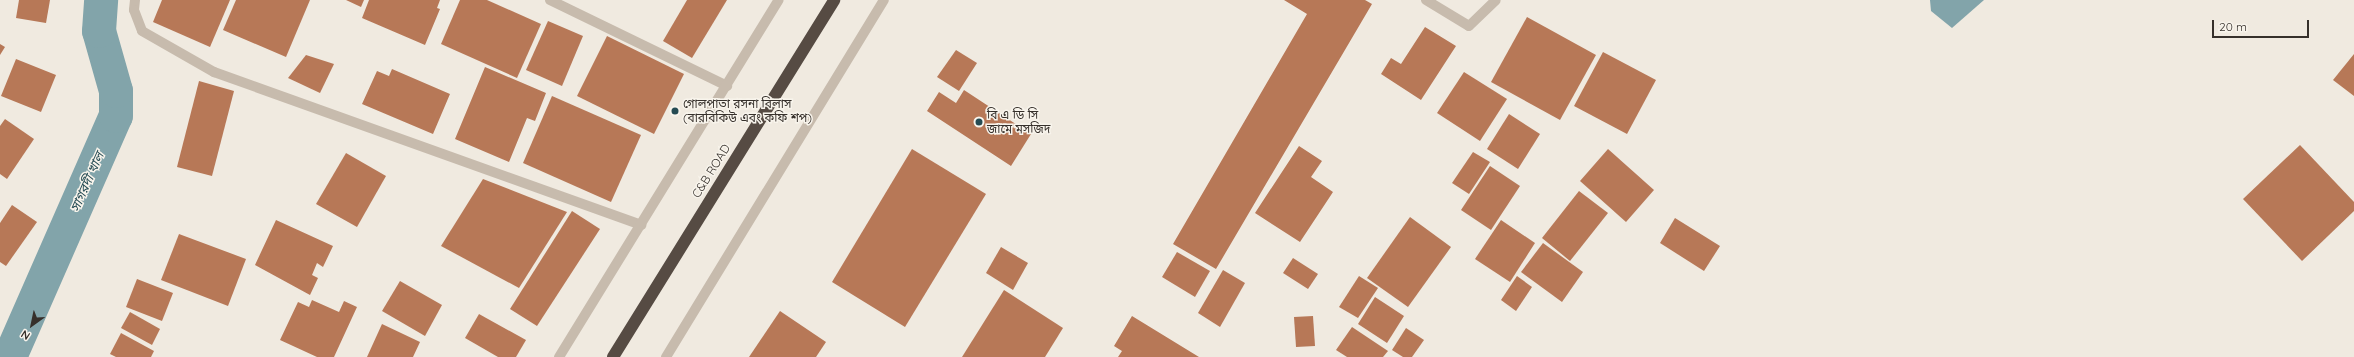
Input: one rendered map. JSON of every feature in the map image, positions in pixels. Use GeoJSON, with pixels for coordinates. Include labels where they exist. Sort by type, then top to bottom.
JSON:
{"type":"FeatureCollection","features":[{"type":"Feature","properties":{"kind":"highway","name":"C&B ROAD"},"geometry":{"type":"LineString","coordinates":[[613,357],[834,0]]}},
{"type":"Feature","properties":{"kind":"street"},"geometry":{"type":"LineString","coordinates":[[135,0],[134,10],[142,31],[214,72],[641,225]]}},
{"type":"Feature","properties":{"kind":"street"},"geometry":{"type":"LineString","coordinates":[[550,0],[727,86]]}},
{"type":"Feature","properties":{"kind":"street"},"geometry":{"type":"LineString","coordinates":[[559,357],[779,0]]}},
{"type":"Feature","properties":{"kind":"street"},"geometry":{"type":"LineString","coordinates":[[666,357],[884,0]]}},
{"type":"Feature","properties":{"kind":"street"},"geometry":{"type":"LineString","coordinates":[[1426,0],[1469,26],[1496,0]]}},
{"type":"Feature","properties":{"kind":"water"},"geometry":{"type":"Polygon","coordinates":[[[1930,0],[1984,0],[1952,28],[1931,11],[1930,0]]]}},
{"type":"Feature","properties":{"kind":"building"},"geometry":{"type":"Polygon","coordinates":[[[19,0],[50,0],[46,23],[16,18],[19,0]]]}},
{"type":"Feature","properties":{"kind":"building"},"geometry":{"type":"Polygon","coordinates":[[[162,0],[230,0],[210,47],[153,22],[162,0]]]}},
{"type":"Feature","properties":{"kind":"building"},"geometry":{"type":"Polygon","coordinates":[[[236,0],[310,0],[286,57],[223,30],[236,0]]]}},
{"type":"Feature","properties":{"kind":"building"},"geometry":{"type":"Polygon","coordinates":[[[346,0],[364,0],[361,7],[346,0]]]}},
{"type":"Feature","properties":{"kind":"building"},"geometry":{"type":"Polygon","coordinates":[[[369,0],[440,0],[437,8],[440,9],[425,45],[362,18],[369,0]]]}},
{"type":"Feature","properties":{"kind":"building"},"geometry":{"type":"Polygon","coordinates":[[[460,0],[487,0],[541,24],[517,78],[441,44],[460,0]]]}},
{"type":"Feature","properties":{"kind":"building"},"geometry":{"type":"Polygon","coordinates":[[[687,0],[727,0],[692,58],[663,41],[687,0]]]}},
{"type":"Feature","properties":{"kind":"building"},"geometry":{"type":"Polygon","coordinates":[[[1284,0],[1365,0],[1372,4],[1216,269],[1173,244],[1307,14],[1284,0]]]}},
{"type":"Feature","properties":{"kind":"building"},"geometry":{"type":"Polygon","coordinates":[[[1527,17],[1596,55],[1560,120],[1491,82],[1527,17]]]}},
{"type":"Feature","properties":{"kind":"building"},"geometry":{"type":"Polygon","coordinates":[[[548,21],[583,36],[562,86],[526,70],[548,21]]]}},
{"type":"Feature","properties":{"kind":"building"},"geometry":{"type":"Polygon","coordinates":[[[1425,27],[1456,46],[1421,100],[1381,74],[1391,58],[1401,64],[1425,27]]]}},
{"type":"Feature","properties":{"kind":"building"},"geometry":{"type":"Polygon","coordinates":[[[607,36],[684,74],[654,134],[577,96],[607,36]]]}},
{"type":"Feature","properties":{"kind":"building"},"geometry":{"type":"Polygon","coordinates":[[[0,44],[5,47],[0,55],[0,44]]]}},
{"type":"Feature","properties":{"kind":"building"},"geometry":{"type":"Polygon","coordinates":[[[956,50],[977,63],[959,91],[937,77],[956,50]]]}},
{"type":"Feature","properties":{"kind":"building"},"geometry":{"type":"Polygon","coordinates":[[[1603,52],[1656,80],[1627,134],[1574,106],[1603,52]]]}},
{"type":"Feature","properties":{"kind":"building"},"geometry":{"type":"Polygon","coordinates":[[[2354,54],[2354,96],[2333,80],[2354,54]]]}},
{"type":"Feature","properties":{"kind":"building"},"geometry":{"type":"Polygon","coordinates":[[[306,55],[334,64],[320,93],[288,78],[306,55]]]}},
{"type":"Feature","properties":{"kind":"building"},"geometry":{"type":"Polygon","coordinates":[[[16,59],[56,75],[41,112],[1,96],[16,59]]]}},
{"type":"Feature","properties":{"kind":"building"},"geometry":{"type":"Polygon","coordinates":[[[485,67],[546,93],[535,121],[527,118],[509,162],[455,139],[485,67]]]}},
{"type":"Feature","properties":{"kind":"building"},"geometry":{"type":"Polygon","coordinates":[[[392,69],[450,94],[433,134],[362,104],[377,71],[389,76],[392,69]]]}},
{"type":"Feature","properties":{"kind":"building"},"geometry":{"type":"Polygon","coordinates":[[[1464,72],[1507,99],[1480,141],[1437,113],[1464,72]]]}},
{"type":"Feature","properties":{"kind":"building"},"geometry":{"type":"Polygon","coordinates":[[[199,81],[234,91],[212,176],[177,167],[199,81]]]}},
{"type":"Feature","properties":{"kind":"building","name":"বি এ ডি সি জামে মসজিদ"},"geometry":{"type":"Polygon","coordinates":[[[964,90],[1031,134],[1011,166],[927,111],[939,92],[956,103],[964,90]]]}},
{"type":"Feature","properties":{"kind":"building"},"geometry":{"type":"Polygon","coordinates":[[[552,96],[641,135],[611,202],[523,163],[552,96]]]}},
{"type":"Feature","properties":{"kind":"building"},"geometry":{"type":"Polygon","coordinates":[[[1509,114],[1540,134],[1518,169],[1487,149],[1509,114]]]}},
{"type":"Feature","properties":{"kind":"building"},"geometry":{"type":"Polygon","coordinates":[[[5,119],[34,139],[7,179],[0,174],[0,126],[5,119]]]}},
{"type":"Feature","properties":{"kind":"building"},"geometry":{"type":"Polygon","coordinates":[[[2300,145],[2354,202],[2354,211],[2302,261],[2243,199],[2300,145]]]}},
{"type":"Feature","properties":{"kind":"building"},"geometry":{"type":"Polygon","coordinates":[[[1299,146],[1322,161],[1311,177],[1333,192],[1300,242],[1255,213],[1299,146]]]}},
{"type":"Feature","properties":{"kind":"building"},"geometry":{"type":"Polygon","coordinates":[[[912,149],[986,194],[905,327],[832,282],[912,149]]]}},
{"type":"Feature","properties":{"kind":"building"},"geometry":{"type":"Polygon","coordinates":[[[1608,149],[1654,190],[1626,222],[1580,181],[1608,149]]]}},
{"type":"Feature","properties":{"kind":"building"},"geometry":{"type":"Polygon","coordinates":[[[1473,152],[1490,162],[1469,194],[1452,183],[1473,152]]]}},
{"type":"Feature","properties":{"kind":"building"},"geometry":{"type":"Polygon","coordinates":[[[346,153],[386,176],[357,227],[316,204],[346,153]]]}},
{"type":"Feature","properties":{"kind":"building"},"geometry":{"type":"Polygon","coordinates":[[[1490,166],[1520,186],[1491,230],[1461,210],[1490,166]]]}},
{"type":"Feature","properties":{"kind":"building"},"geometry":{"type":"Polygon","coordinates":[[[483,179],[567,212],[519,288],[441,246],[483,179]]]}},
{"type":"Feature","properties":{"kind":"building"},"geometry":{"type":"Polygon","coordinates":[[[1579,191],[1608,213],[1570,261],[1542,238],[1579,191]]]}},
{"type":"Feature","properties":{"kind":"building"},"geometry":{"type":"Polygon","coordinates":[[[12,205],[37,222],[6,266],[0,262],[0,223],[12,205]]]}},
{"type":"Feature","properties":{"kind":"building"},"geometry":{"type":"Polygon","coordinates":[[[572,211],[600,229],[537,326],[510,309],[572,211]]]}},
{"type":"Feature","properties":{"kind":"building"},"geometry":{"type":"Polygon","coordinates":[[[1410,217],[1451,247],[1408,307],[1367,278],[1410,217]]]}},
{"type":"Feature","properties":{"kind":"building"},"geometry":{"type":"Polygon","coordinates":[[[1675,218],[1720,246],[1704,271],[1660,243],[1675,218]]]}},
{"type":"Feature","properties":{"kind":"building"},"geometry":{"type":"Polygon","coordinates":[[[276,220],[333,246],[323,267],[317,263],[312,275],[318,278],[310,295],[255,265],[276,220]]]}},
{"type":"Feature","properties":{"kind":"building"},"geometry":{"type":"Polygon","coordinates":[[[1501,220],[1535,243],[1510,282],[1475,259],[1501,220]]]}},
{"type":"Feature","properties":{"kind":"building"},"geometry":{"type":"Polygon","coordinates":[[[179,234],[246,259],[228,306],[161,280],[179,234]]]}},
{"type":"Feature","properties":{"kind":"building"},"geometry":{"type":"Polygon","coordinates":[[[1543,243],[1583,272],[1562,302],[1521,272],[1543,243]]]}},
{"type":"Feature","properties":{"kind":"building"},"geometry":{"type":"Polygon","coordinates":[[[1001,247],[1028,263],[1013,290],[986,273],[1001,247]]]}},
{"type":"Feature","properties":{"kind":"building"},"geometry":{"type":"Polygon","coordinates":[[[1177,252],[1210,271],[1195,297],[1162,277],[1177,252]]]}},
{"type":"Feature","properties":{"kind":"building"},"geometry":{"type":"Polygon","coordinates":[[[1293,258],[1318,274],[1308,289],[1283,273],[1293,258]]]}},
{"type":"Feature","properties":{"kind":"building"},"geometry":{"type":"Polygon","coordinates":[[[1223,270],[1245,283],[1220,327],[1198,313],[1223,270]]]}},
{"type":"Feature","properties":{"kind":"building"},"geometry":{"type":"Polygon","coordinates":[[[1359,276],[1378,288],[1358,318],[1339,307],[1359,276]]]}},
{"type":"Feature","properties":{"kind":"building"},"geometry":{"type":"Polygon","coordinates":[[[1517,276],[1532,287],[1516,311],[1501,300],[1517,276]]]}},
{"type":"Feature","properties":{"kind":"building"},"geometry":{"type":"Polygon","coordinates":[[[137,279],[173,293],[162,321],[126,307],[137,279]]]}},
{"type":"Feature","properties":{"kind":"building"},"geometry":{"type":"Polygon","coordinates":[[[400,281],[442,305],[425,336],[382,311],[400,281]]]}},
{"type":"Feature","properties":{"kind":"building"},"geometry":{"type":"Polygon","coordinates":[[[1004,290],[1063,328],[1045,357],[962,357],[1004,290]]]}},
{"type":"Feature","properties":{"kind":"building"},"geometry":{"type":"Polygon","coordinates":[[[1375,297],[1404,316],[1387,343],[1358,324],[1375,297]]]}},
{"type":"Feature","properties":{"kind":"building"},"geometry":{"type":"Polygon","coordinates":[[[312,300],[339,312],[344,301],[357,307],[334,357],[317,357],[280,340],[298,302],[309,307],[312,300]]]}},
{"type":"Feature","properties":{"kind":"building"},"geometry":{"type":"Polygon","coordinates":[[[780,311],[826,342],[816,357],[749,357],[780,311]]]}},
{"type":"Feature","properties":{"kind":"building"},"geometry":{"type":"Polygon","coordinates":[[[130,312],[160,329],[152,345],[121,328],[130,312]]]}},
{"type":"Feature","properties":{"kind":"building"},"geometry":{"type":"Polygon","coordinates":[[[479,314],[526,340],[516,357],[498,357],[465,338],[479,314]]]}},
{"type":"Feature","properties":{"kind":"building"},"geometry":{"type":"Polygon","coordinates":[[[1132,316],[1199,357],[1118,357],[1122,351],[1114,346],[1132,316]]]}},
{"type":"Feature","properties":{"kind":"building"},"geometry":{"type":"Polygon","coordinates":[[[1313,316],[1315,346],[1296,347],[1294,317],[1313,316]]]}},
{"type":"Feature","properties":{"kind":"building"},"geometry":{"type":"Polygon","coordinates":[[[382,324],[420,342],[413,357],[367,357],[382,324]]]}},
{"type":"Feature","properties":{"kind":"building"},"geometry":{"type":"Polygon","coordinates":[[[1352,327],[1388,351],[1383,357],[1347,357],[1336,350],[1352,327]]]}},
{"type":"Feature","properties":{"kind":"building"},"geometry":{"type":"Polygon","coordinates":[[[1406,328],[1424,340],[1412,357],[1403,357],[1392,350],[1406,328]]]}},
{"type":"Feature","properties":{"kind":"building"},"geometry":{"type":"Polygon","coordinates":[[[121,333],[154,351],[151,357],[116,357],[110,354],[121,333]]]}},
{"type":"Feature","properties":{"kind":"waterway","name":"সাগরদী খাল"},"geometry":{"type":"LineString","coordinates":[[10,357],[116,116],[116,91],[99,31],[101,0]]}},
{"type":"Feature","properties":{"kind":"place","name":"গোলপাতা রসনা বিলাস (বারবিকিউ এবং কফি শপ)"},"geometry":{"type":"Point","coordinates":[675,111]}},
{"type":"Feature","properties":{"kind":"place","name":"বি এ ডি সি জামে মসজিদ"},"geometry":{"type":"Point","coordinates":[979,122]}}]}
